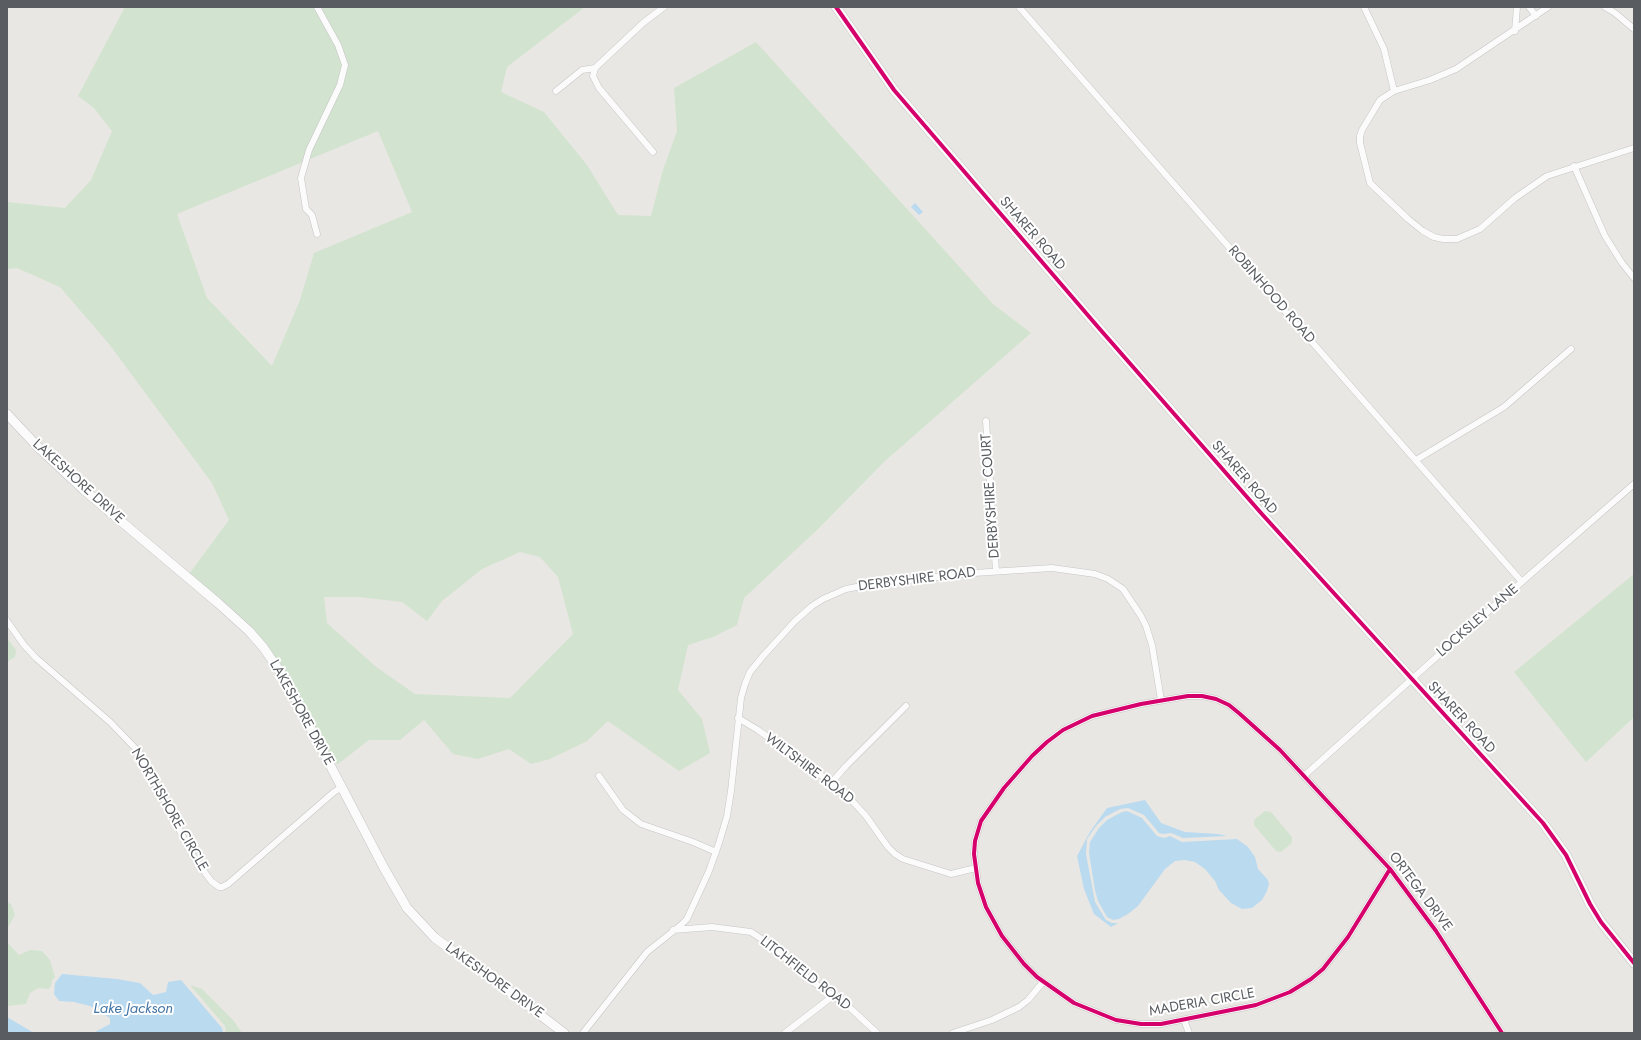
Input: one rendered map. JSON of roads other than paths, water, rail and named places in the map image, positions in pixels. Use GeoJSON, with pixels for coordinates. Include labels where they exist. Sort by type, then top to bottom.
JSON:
{"type":"FeatureCollection","features":[{"type":"Feature","properties":{"kind":"street"},"geometry":{"type":"LineString","coordinates":[[317,7],[338,45],[345,65],[340,85],[309,150],[301,178],[306,210],[312,215],[317,234]]}},
{"type":"Feature","properties":{"kind":"street"},"geometry":{"type":"LineString","coordinates":[[556,91],[582,70],[594,68],[664,7]]}},
{"type":"Feature","properties":{"kind":"street","name":"SHARER ROAD"},"geometry":{"type":"LineString","coordinates":[[836,7],[883,75],[904,102],[1255,507],[1547,828],[1566,855],[1590,904],[1602,922],[1632,957]]}},
{"type":"Feature","properties":{"kind":"street","name":"ROBINHOOD ROAD"},"geometry":{"type":"LineString","coordinates":[[1019,7],[1522,582]]}},
{"type":"Feature","properties":{"kind":"street"},"geometry":{"type":"LineString","coordinates":[[1364,7],[1384,49],[1394,90]]}},
{"type":"Feature","properties":{"kind":"street"},"geometry":{"type":"LineString","coordinates":[[1515,31],[1517,7]]}},
{"type":"Feature","properties":{"kind":"street"},"geometry":{"type":"LineString","coordinates":[[1529,7],[1536,16]]}},
{"type":"Feature","properties":{"kind":"street"},"geometry":{"type":"LineString","coordinates":[[1548,7],[1515,31],[1456,69],[1430,80],[1394,90],[1380,100],[1362,130],[1360,143],[1368,179],[1376,190],[1408,219],[1434,237],[1443,239],[1458,239],[1480,229],[1515,198],[1547,176],[1574,166],[1634,148]]}},
{"type":"Feature","properties":{"kind":"street"},"geometry":{"type":"LineString","coordinates":[[1604,7],[1615,13],[1634,28]]}},
{"type":"Feature","properties":{"kind":"street"},"geometry":{"type":"LineString","coordinates":[[594,68],[593,76],[599,88],[653,152]]}},
{"type":"Feature","properties":{"kind":"street"},"geometry":{"type":"LineString","coordinates":[[1574,166],[1605,236],[1622,263],[1634,278]]}},
{"type":"Feature","properties":{"kind":"street"},"geometry":{"type":"LineString","coordinates":[[1416,460],[1504,407],[1571,349]]}},
{"type":"Feature","properties":{"kind":"street","name":"LAKESHORE DRIVE"},"geometry":{"type":"LineString","coordinates":[[7,414],[38,448],[84,490],[218,603],[258,642],[285,679],[398,894],[421,924],[449,949],[564,1033]]}},
{"type":"Feature","properties":{"kind":"street","name":"DERBYSHIRE COURT"},"geometry":{"type":"LineString","coordinates":[[986,421],[996,572]]}},
{"type":"Feature","properties":{"kind":"street","name":"LOCKSLEY LANE"},"geometry":{"type":"LineString","coordinates":[[1305,776],[1634,484]]}},
{"type":"Feature","properties":{"kind":"street","name":"DERBYSHIRE ROAD"},"geometry":{"type":"LineString","coordinates":[[673,930],[687,919],[716,852],[727,816],[741,698],[750,672],[795,621],[812,606],[823,599],[846,589],[872,584],[1052,568],[1085,571],[1108,579],[1120,586],[1130,597],[1146,626],[1154,655],[1161,700]]}},
{"type":"Feature","properties":{"kind":"street","name":"NORTHSHORE CIRCLE"},"geometry":{"type":"LineString","coordinates":[[7,621],[24,645],[36,658],[110,722],[139,752],[190,851],[211,881],[219,887],[228,884],[334,792],[342,787]]}},
{"type":"Feature","properties":{"kind":"street","name":"MADERIA CIRCLE"},"geometry":{"type":"LineString","coordinates":[[1305,776],[1280,750],[1240,714],[1229,705],[1216,699],[1202,696],[1188,696],[1161,700],[1092,716],[1063,730],[1032,756],[1004,788],[981,821],[975,841],[976,868],[978,883],[986,907],[1002,936],[1024,964],[1043,982],[1074,1003],[1093,1012],[1124,1022],[1161,1024],[1256,1005],[1290,992],[1311,979],[1323,969],[1344,943],[1390,869]]}},
{"type":"Feature","properties":{"kind":"street"},"geometry":{"type":"LineString","coordinates":[[832,782],[906,706]]}},
{"type":"Feature","properties":{"kind":"street","name":"WILTSHIRE ROAD"},"geometry":{"type":"LineString","coordinates":[[738,718],[758,730],[811,769],[832,782],[852,800],[866,816],[888,847],[903,860],[951,874],[976,868]]}},
{"type":"Feature","properties":{"kind":"street"},"geometry":{"type":"LineString","coordinates":[[598,776],[623,810],[641,824],[693,842],[716,852]]}},
{"type":"Feature","properties":{"kind":"street","name":"ORTEGA DRIVE"},"geometry":{"type":"LineString","coordinates":[[1305,776],[1390,869],[1436,931],[1502,1033]]}},
{"type":"Feature","properties":{"kind":"street","name":"LITCHFIELD ROAD"},"geometry":{"type":"LineString","coordinates":[[673,930],[712,927],[751,932],[766,942],[810,980],[847,1005],[877,1033]]}},
{"type":"Feature","properties":{"kind":"street"},"geometry":{"type":"LineString","coordinates":[[583,1033],[647,952],[673,930]]}},
{"type":"Feature","properties":{"kind":"street"},"geometry":{"type":"LineString","coordinates":[[953,1033],[992,1020],[1019,1007],[1028,1000],[1043,982]]}},
{"type":"Feature","properties":{"kind":"street"},"geometry":{"type":"LineString","coordinates":[[785,1033],[833,996]]}},
{"type":"Feature","properties":{"kind":"street"},"geometry":{"type":"LineString","coordinates":[[1184,1020],[1189,1033]]}},
{"type":"Feature","properties":{"kind":"water"},"geometry":{"type":"Polygon","coordinates":[[[915,203],[923,212],[919,215],[911,207],[915,203]]]}},
{"type":"Feature","properties":{"kind":"water"},"geometry":{"type":"Polygon","coordinates":[[[1145,800],[1161,823],[1185,832],[1227,836],[1183,838],[1171,833],[1159,833],[1144,815],[1128,808],[1120,809],[1105,817],[1096,826],[1087,839],[1086,854],[1095,902],[1106,920],[1112,923],[1118,923],[1111,927],[1094,914],[1084,889],[1077,856],[1090,832],[1107,808],[1145,800]]]}},
{"type":"Feature","properties":{"kind":"water"},"geometry":{"type":"Polygon","coordinates":[[[1127,811],[1142,818],[1157,836],[1164,838],[1170,836],[1182,842],[1237,839],[1248,847],[1255,857],[1258,869],[1268,880],[1269,884],[1267,891],[1262,900],[1252,908],[1242,909],[1231,903],[1219,890],[1215,881],[1205,869],[1195,862],[1185,860],[1175,861],[1165,869],[1138,906],[1119,919],[1113,920],[1107,917],[1098,901],[1095,890],[1089,853],[1090,842],[1099,828],[1107,820],[1127,811]]]}},
{"type":"Feature","properties":{"kind":"water","name":"Lake Jackson"},"geometry":{"type":"Polygon","coordinates":[[[62,974],[117,979],[140,983],[153,995],[166,992],[168,982],[181,980],[222,1028],[223,1033],[93,1033],[110,1024],[110,1018],[90,1006],[74,1002],[59,1001],[54,994],[55,983],[62,974]]]}},
{"type":"Feature","properties":{"kind":"water"},"geometry":{"type":"Polygon","coordinates":[[[7,1017],[34,1033],[7,1033],[7,1017]]]}}]}
